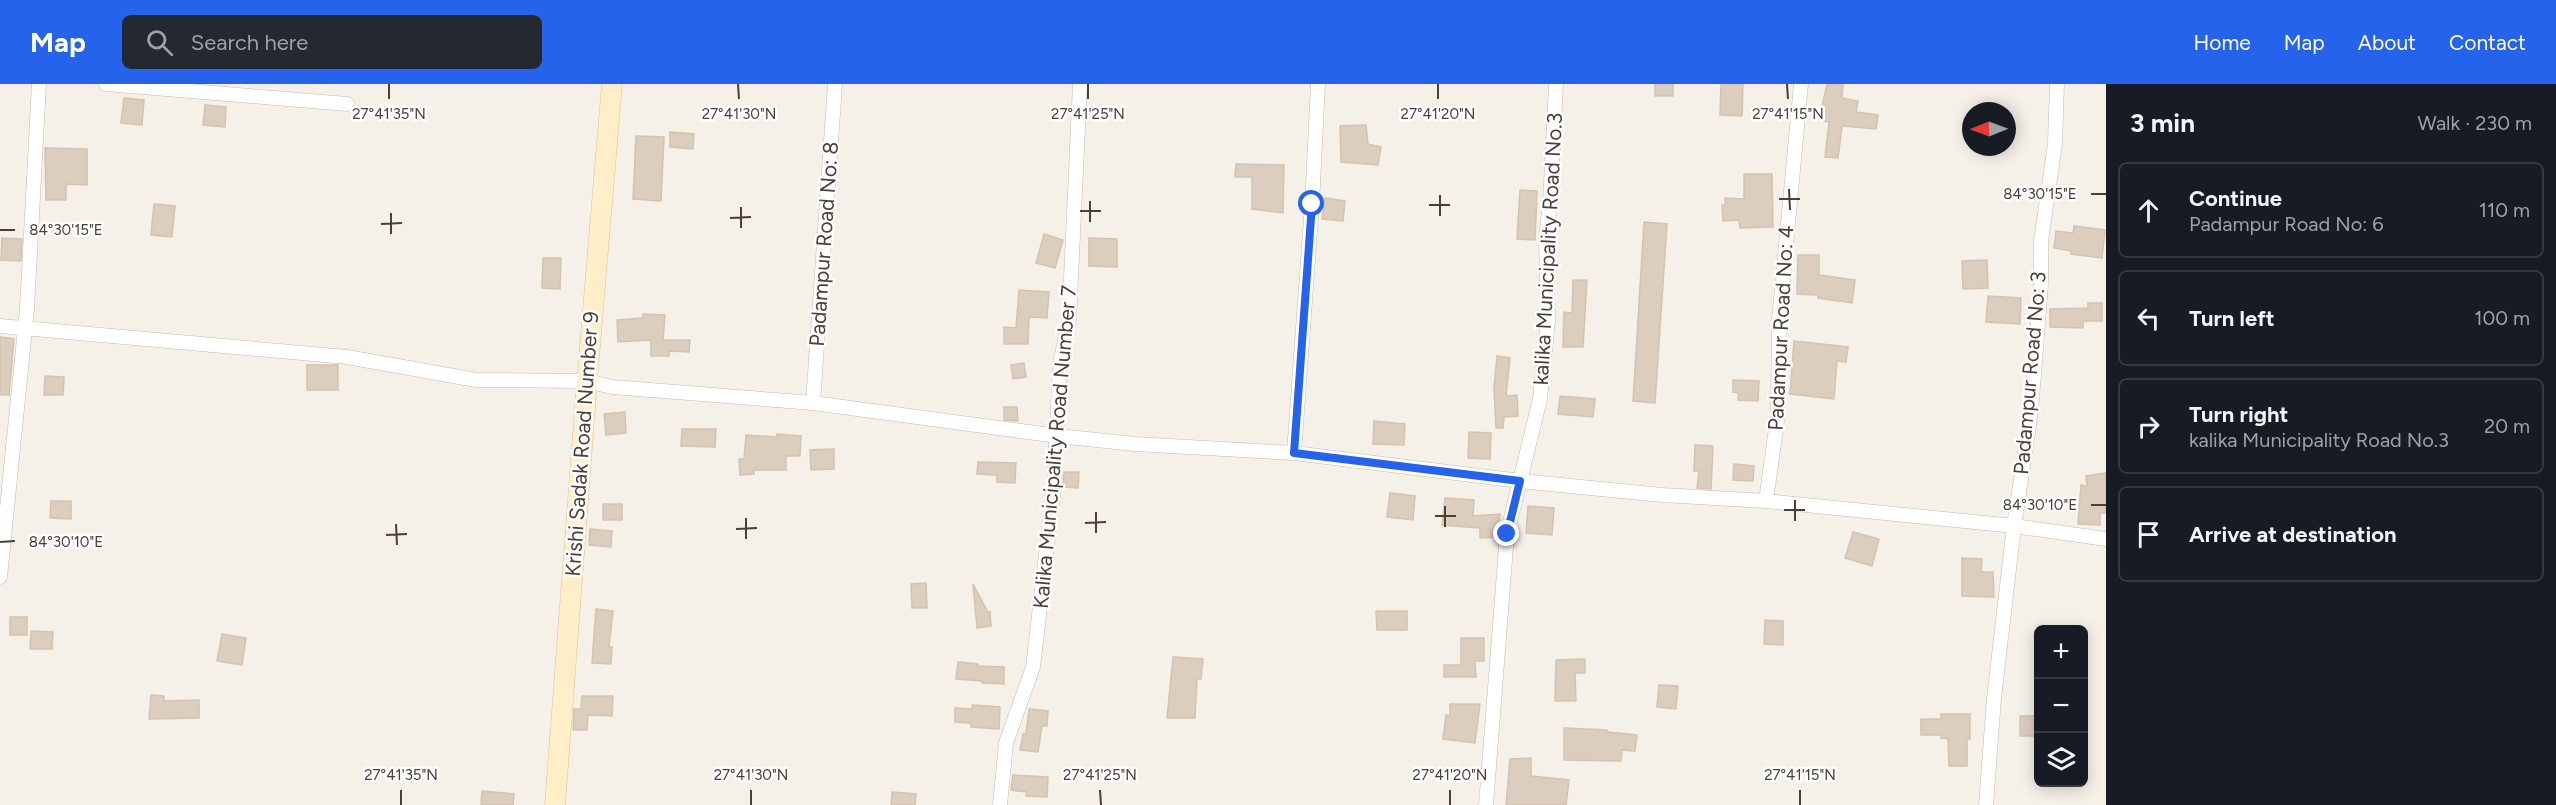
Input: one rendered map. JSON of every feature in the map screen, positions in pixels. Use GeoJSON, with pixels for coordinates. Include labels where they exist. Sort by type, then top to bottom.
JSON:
{"type":"FeatureCollection","features":[{"type":"Feature","properties":{"kind":"street"},"geometry":{"type":"LineString","coordinates":[[0,577],[26,329],[39,84]]}},
{"type":"Feature","properties":{"kind":"street"},"geometry":{"type":"LineString","coordinates":[[106,84],[347,105]]}},
{"type":"Feature","properties":{"kind":"street"},"geometry":{"type":"LineString","coordinates":[[263,99],[264,84]]}},
{"type":"Feature","properties":{"kind":"street","name":"Krishi Sadak Road Number 9"},"geometry":{"type":"LineString","coordinates":[[555,805],[612,84]]}},
{"type":"Feature","properties":{"kind":"street","name":"Padampur Road No: 8"},"geometry":{"type":"LineString","coordinates":[[813,403],[836,84]]}},
{"type":"Feature","properties":{"kind":"street","name":"Kalika Municipality Road Number 7"},"geometry":{"type":"LineString","coordinates":[[1000,805],[1006,743],[1034,667],[1058,436],[1060,364],[1069,321],[1080,84]]}},
{"type":"Feature","properties":{"kind":"street"},"geometry":{"type":"LineString","coordinates":[[1294,453],[1312,204],[1318,84]]}},
{"type":"Feature","properties":{"kind":"street","name":"kalika Municipality Road No.3"},"geometry":{"type":"LineString","coordinates":[[1486,805],[1507,534],[1540,399],[1548,321],[1546,239],[1551,202],[1556,84]]}},
{"type":"Feature","properties":{"kind":"street","name":"Padampur Road No: 4"},"geometry":{"type":"LineString","coordinates":[[1766,501],[1778,414],[1779,320],[1801,84]]}},
{"type":"Feature","properties":{"kind":"street","name":"Padampur Road No: 3"},"geometry":{"type":"LineString","coordinates":[[1986,805],[1994,698],[2014,526],[2031,412],[2041,284],[2041,242],[2055,144],[2057,84]]}},
{"type":"Feature","properties":{"kind":"street"},"geometry":{"type":"LineString","coordinates":[[0,326],[347,357],[476,380],[587,381],[612,387],[813,403],[1135,444],[1294,453],[1520,481],[1662,495],[1766,501],[2014,526],[2106,538]]}},
{"type":"Feature","properties":{"kind":"building"},"geometry":{"type":"Polygon","coordinates":[[[1655,84],[1673,84],[1673,96],[1655,96],[1655,84]]]}},
{"type":"Feature","properties":{"kind":"building"},"geometry":{"type":"Polygon","coordinates":[[[1721,84],[1743,84],[1742,116],[1720,115],[1721,84]]]}},
{"type":"Feature","properties":{"kind":"building"},"geometry":{"type":"Polygon","coordinates":[[[1827,84],[1843,84],[1842,98],[1858,101],[1856,112],[1878,115],[1876,129],[1842,126],[1838,158],[1825,157],[1829,122],[1819,120],[1827,84]]]}},
{"type":"Feature","properties":{"kind":"building"},"geometry":{"type":"Polygon","coordinates":[[[124,98],[144,100],[142,125],[121,123],[124,98]]]}},
{"type":"Feature","properties":{"kind":"building"},"geometry":{"type":"Polygon","coordinates":[[[205,105],[226,107],[225,127],[203,125],[205,105]]]}},
{"type":"Feature","properties":{"kind":"building"},"geometry":{"type":"Polygon","coordinates":[[[1366,125],[1368,144],[1381,147],[1378,165],[1341,162],[1340,126],[1366,125]]]}},
{"type":"Feature","properties":{"kind":"building"},"geometry":{"type":"Polygon","coordinates":[[[670,132],[694,134],[693,149],[670,147],[670,132]]]}},
{"type":"Feature","properties":{"kind":"building"},"geometry":{"type":"Polygon","coordinates":[[[636,136],[664,137],[661,201],[633,199],[636,136]]]}},
{"type":"Feature","properties":{"kind":"building"},"geometry":{"type":"Polygon","coordinates":[[[45,148],[87,149],[87,185],[66,184],[66,200],[46,200],[45,148]]]}},
{"type":"Feature","properties":{"kind":"building"},"geometry":{"type":"Polygon","coordinates":[[[1236,164],[1284,165],[1283,213],[1252,209],[1252,177],[1235,177],[1236,164]]]}},
{"type":"Feature","properties":{"kind":"building"},"geometry":{"type":"Polygon","coordinates":[[[1744,174],[1772,174],[1773,227],[1740,228],[1739,220],[1723,221],[1722,205],[1725,205],[1725,198],[1744,199],[1744,174]]]}},
{"type":"Feature","properties":{"kind":"building"},"geometry":{"type":"Polygon","coordinates":[[[1520,190],[1537,191],[1535,240],[1517,239],[1520,190]]]}},
{"type":"Feature","properties":{"kind":"building"},"geometry":{"type":"Polygon","coordinates":[[[1325,198],[1345,201],[1343,221],[1322,219],[1325,198]]]}},
{"type":"Feature","properties":{"kind":"building"},"geometry":{"type":"Polygon","coordinates":[[[154,204],[175,206],[172,237],[151,235],[154,204]]]}},
{"type":"Feature","properties":{"kind":"building"},"geometry":{"type":"Polygon","coordinates":[[[1644,222],[1667,224],[1655,403],[1633,401],[1644,222]]]}},
{"type":"Feature","properties":{"kind":"building"},"geometry":{"type":"Polygon","coordinates":[[[2074,226],[2105,230],[2102,258],[2071,254],[2071,251],[2054,248],[2056,231],[2073,233],[2074,226]]]}},
{"type":"Feature","properties":{"kind":"building"},"geometry":{"type":"Polygon","coordinates":[[[1044,234],[1063,240],[1055,268],[1036,263],[1044,234]]]}},
{"type":"Feature","properties":{"kind":"building"},"geometry":{"type":"Polygon","coordinates":[[[2,238],[22,239],[21,261],[1,260],[2,238]]]}},
{"type":"Feature","properties":{"kind":"building"},"geometry":{"type":"Polygon","coordinates":[[[1089,238],[1117,239],[1117,267],[1089,266],[1089,238]]]}},
{"type":"Feature","properties":{"kind":"building"},"geometry":{"type":"Polygon","coordinates":[[[1798,255],[1819,255],[1819,275],[1855,280],[1852,303],[1818,298],[1818,295],[1797,294],[1798,255]]]}},
{"type":"Feature","properties":{"kind":"building"},"geometry":{"type":"Polygon","coordinates":[[[543,258],[561,258],[560,289],[542,288],[543,258]]]}},
{"type":"Feature","properties":{"kind":"building"},"geometry":{"type":"Polygon","coordinates":[[[1987,260],[1988,288],[1963,289],[1962,261],[1987,260]]]}},
{"type":"Feature","properties":{"kind":"building"},"geometry":{"type":"Polygon","coordinates":[[[1573,280],[1587,280],[1583,347],[1563,347],[1564,312],[1572,313],[1573,280]]]}},
{"type":"Feature","properties":{"kind":"building"},"geometry":{"type":"Polygon","coordinates":[[[1019,290],[1049,292],[1047,318],[1029,317],[1028,344],[1004,344],[1004,327],[1016,328],[1019,290]]]}},
{"type":"Feature","properties":{"kind":"building"},"geometry":{"type":"Polygon","coordinates":[[[1988,296],[2021,298],[2020,324],[1986,322],[1988,296]]]}},
{"type":"Feature","properties":{"kind":"building"},"geometry":{"type":"Polygon","coordinates":[[[2088,303],[2102,303],[2102,321],[2083,321],[2083,328],[2050,327],[2050,309],[2088,308],[2088,303]]]}},
{"type":"Feature","properties":{"kind":"building"},"geometry":{"type":"Polygon","coordinates":[[[643,314],[665,315],[663,340],[690,340],[689,352],[669,351],[669,356],[651,356],[651,340],[618,342],[617,320],[643,318],[643,314]]]}},
{"type":"Feature","properties":{"kind":"building"},"geometry":{"type":"Polygon","coordinates":[[[0,337],[14,339],[9,395],[0,395],[0,337]]]}},
{"type":"Feature","properties":{"kind":"building"},"geometry":{"type":"Polygon","coordinates":[[[1794,341],[1848,347],[1846,362],[1837,361],[1834,399],[1790,394],[1794,341]]]}},
{"type":"Feature","properties":{"kind":"building"},"geometry":{"type":"Polygon","coordinates":[[[1497,356],[1510,358],[1506,396],[1517,395],[1518,416],[1504,417],[1503,428],[1496,428],[1494,388],[1497,356]]]}},
{"type":"Feature","properties":{"kind":"building"},"geometry":{"type":"Polygon","coordinates":[[[1024,363],[1026,377],[1013,379],[1011,365],[1024,363]]]}},
{"type":"Feature","properties":{"kind":"building"},"geometry":{"type":"Polygon","coordinates":[[[307,365],[338,365],[338,390],[307,390],[307,365]]]}},
{"type":"Feature","properties":{"kind":"building"},"geometry":{"type":"Polygon","coordinates":[[[45,376],[64,377],[63,395],[44,395],[45,376]]]}},
{"type":"Feature","properties":{"kind":"building"},"geometry":{"type":"Polygon","coordinates":[[[1733,380],[1759,381],[1758,401],[1738,400],[1739,393],[1733,392],[1733,380]]]}},
{"type":"Feature","properties":{"kind":"building"},"geometry":{"type":"Polygon","coordinates":[[[1560,396],[1595,399],[1593,417],[1558,414],[1560,396]]]}},
{"type":"Feature","properties":{"kind":"building"},"geometry":{"type":"Polygon","coordinates":[[[1004,407],[1017,407],[1018,421],[1004,420],[1004,407]]]}},
{"type":"Feature","properties":{"kind":"building"},"geometry":{"type":"Polygon","coordinates":[[[625,412],[626,433],[606,435],[604,414],[625,412]]]}},
{"type":"Feature","properties":{"kind":"building"},"geometry":{"type":"Polygon","coordinates":[[[1374,421],[1405,424],[1404,445],[1373,444],[1374,421]]]}},
{"type":"Feature","properties":{"kind":"building"},"geometry":{"type":"Polygon","coordinates":[[[682,429],[716,429],[715,447],[681,446],[682,429]]]}},
{"type":"Feature","properties":{"kind":"building"},"geometry":{"type":"Polygon","coordinates":[[[1469,432],[1491,433],[1490,459],[1468,458],[1469,432]]]}},
{"type":"Feature","properties":{"kind":"building"},"geometry":{"type":"Polygon","coordinates":[[[777,434],[801,436],[800,456],[786,456],[786,470],[754,470],[754,474],[740,475],[739,459],[744,459],[746,435],[777,437],[777,434]]]}},
{"type":"Feature","properties":{"kind":"building"},"geometry":{"type":"Polygon","coordinates":[[[1695,445],[1713,446],[1711,489],[1697,488],[1699,471],[1694,471],[1695,445]]]}},
{"type":"Feature","properties":{"kind":"building"},"geometry":{"type":"Polygon","coordinates":[[[834,449],[834,469],[811,470],[810,450],[834,449]]]}},
{"type":"Feature","properties":{"kind":"building"},"geometry":{"type":"Polygon","coordinates":[[[978,462],[1016,463],[1015,483],[997,482],[997,475],[977,474],[978,462]]]}},
{"type":"Feature","properties":{"kind":"building"},"geometry":{"type":"Polygon","coordinates":[[[1734,464],[1754,466],[1753,481],[1733,480],[1734,464]]]}},
{"type":"Feature","properties":{"kind":"building"},"geometry":{"type":"Polygon","coordinates":[[[1064,472],[1079,472],[1078,488],[1063,487],[1064,472]]]}},
{"type":"Feature","properties":{"kind":"building"},"geometry":{"type":"Polygon","coordinates":[[[2106,473],[2106,513],[2100,513],[2100,525],[2078,524],[2081,485],[2087,486],[2086,476],[2106,473]]]}},
{"type":"Feature","properties":{"kind":"building"},"geometry":{"type":"Polygon","coordinates":[[[1390,493],[1415,496],[1413,520],[1387,517],[1390,493]]]}},
{"type":"Feature","properties":{"kind":"building"},"geometry":{"type":"Polygon","coordinates":[[[1445,498],[1474,500],[1473,516],[1500,514],[1498,537],[1480,538],[1480,528],[1442,525],[1445,498]]]}},
{"type":"Feature","properties":{"kind":"building"},"geometry":{"type":"Polygon","coordinates":[[[51,501],[71,501],[71,519],[50,518],[51,501]]]}},
{"type":"Feature","properties":{"kind":"building"},"geometry":{"type":"Polygon","coordinates":[[[603,504],[622,504],[622,520],[603,520],[603,504]]]}},
{"type":"Feature","properties":{"kind":"building"},"geometry":{"type":"Polygon","coordinates":[[[1528,506],[1554,508],[1552,535],[1526,533],[1528,506]]]}},
{"type":"Feature","properties":{"kind":"building"},"geometry":{"type":"Polygon","coordinates":[[[590,529],[612,531],[611,547],[589,545],[590,529]]]}},
{"type":"Feature","properties":{"kind":"building"},"geometry":{"type":"Polygon","coordinates":[[[1853,532],[1879,539],[1872,566],[1845,558],[1853,532]]]}},
{"type":"Feature","properties":{"kind":"building"},"geometry":{"type":"Polygon","coordinates":[[[1962,558],[1982,559],[1981,572],[1993,572],[1994,597],[1962,596],[1962,558]]]}},
{"type":"Feature","properties":{"kind":"building"},"geometry":{"type":"Polygon","coordinates":[[[926,583],[927,608],[912,608],[911,584],[926,583]]]}},
{"type":"Feature","properties":{"kind":"building"},"geometry":{"type":"Polygon","coordinates":[[[973,584],[990,612],[991,626],[977,628],[973,584]]]}},
{"type":"Feature","properties":{"kind":"building"},"geometry":{"type":"Polygon","coordinates":[[[596,609],[613,611],[609,647],[612,647],[611,664],[592,663],[596,609]]]}},
{"type":"Feature","properties":{"kind":"building"},"geometry":{"type":"Polygon","coordinates":[[[1376,611],[1407,611],[1407,630],[1377,630],[1376,611]]]}},
{"type":"Feature","properties":{"kind":"building"},"geometry":{"type":"Polygon","coordinates":[[[10,617],[27,617],[27,635],[10,635],[10,617]]]}},
{"type":"Feature","properties":{"kind":"building"},"geometry":{"type":"Polygon","coordinates":[[[1765,620],[1783,621],[1783,645],[1764,644],[1765,620]]]}},
{"type":"Feature","properties":{"kind":"building"},"geometry":{"type":"Polygon","coordinates":[[[31,631],[53,632],[52,649],[30,649],[31,631]]]}},
{"type":"Feature","properties":{"kind":"building"},"geometry":{"type":"Polygon","coordinates":[[[222,634],[246,638],[242,665],[217,661],[222,634]]]}},
{"type":"Feature","properties":{"kind":"building"},"geometry":{"type":"Polygon","coordinates":[[[1461,638],[1484,638],[1484,661],[1475,661],[1476,677],[1444,677],[1444,665],[1461,665],[1461,638]]]}},
{"type":"Feature","properties":{"kind":"building"},"geometry":{"type":"Polygon","coordinates":[[[1173,657],[1203,659],[1201,679],[1197,679],[1195,718],[1167,718],[1173,657]]]}},
{"type":"Feature","properties":{"kind":"building"},"geometry":{"type":"Polygon","coordinates":[[[1585,659],[1585,673],[1575,673],[1576,701],[1555,701],[1556,660],[1585,659]]]}},
{"type":"Feature","properties":{"kind":"building"},"geometry":{"type":"Polygon","coordinates":[[[958,662],[978,664],[978,666],[1004,667],[1004,684],[956,679],[958,662]]]}},
{"type":"Feature","properties":{"kind":"building"},"geometry":{"type":"Polygon","coordinates":[[[1659,685],[1678,686],[1676,709],[1657,707],[1659,685]]]}},
{"type":"Feature","properties":{"kind":"building"},"geometry":{"type":"Polygon","coordinates":[[[151,695],[164,696],[164,701],[199,700],[199,718],[149,719],[151,695]]]}},
{"type":"Feature","properties":{"kind":"building"},"geometry":{"type":"Polygon","coordinates":[[[582,696],[613,696],[612,716],[588,715],[587,730],[573,730],[574,709],[581,709],[582,696]]]}},
{"type":"Feature","properties":{"kind":"building"},"geometry":{"type":"Polygon","coordinates":[[[1450,704],[1480,704],[1475,743],[1443,739],[1446,715],[1450,716],[1450,704]]]}},
{"type":"Feature","properties":{"kind":"building"},"geometry":{"type":"Polygon","coordinates":[[[972,705],[1000,707],[999,729],[971,727],[971,723],[955,722],[955,708],[972,709],[972,705]]]}},
{"type":"Feature","properties":{"kind":"building"},"geometry":{"type":"Polygon","coordinates":[[[1029,709],[1048,711],[1047,726],[1042,726],[1038,752],[1020,750],[1023,734],[1026,734],[1029,709]]]}},
{"type":"Feature","properties":{"kind":"building"},"geometry":{"type":"Polygon","coordinates":[[[1941,714],[1970,714],[1967,766],[1949,766],[1948,739],[1941,738],[1941,735],[1921,735],[1921,719],[1941,719],[1941,714]]]}},
{"type":"Feature","properties":{"kind":"building"},"geometry":{"type":"Polygon","coordinates":[[[2020,716],[2034,716],[2034,736],[2020,736],[2020,716]]]}},
{"type":"Feature","properties":{"kind":"building"},"geometry":{"type":"Polygon","coordinates":[[[1564,728],[1607,730],[1607,732],[1637,735],[1635,751],[1622,750],[1621,761],[1564,760],[1564,728]]]}},
{"type":"Feature","properties":{"kind":"building"},"geometry":{"type":"Polygon","coordinates":[[[1531,758],[1531,776],[1569,780],[1566,805],[1506,805],[1510,759],[1531,758]]]}},
{"type":"Feature","properties":{"kind":"building"},"geometry":{"type":"Polygon","coordinates":[[[1013,775],[1048,777],[1047,797],[1026,796],[1027,792],[1011,790],[1013,775]]]}},
{"type":"Feature","properties":{"kind":"building"},"geometry":{"type":"Polygon","coordinates":[[[482,791],[514,794],[513,805],[481,805],[482,791]]]}},
{"type":"Feature","properties":{"kind":"building"},"geometry":{"type":"Polygon","coordinates":[[[892,792],[916,794],[915,805],[891,805],[892,792]]]}},
{"type":"Feature","properties":{"kind":"route"},"geometry":{"type":"LineString","coordinates":[[1312,204],[1294,453],[1520,481],[1507,534]]}}]}
